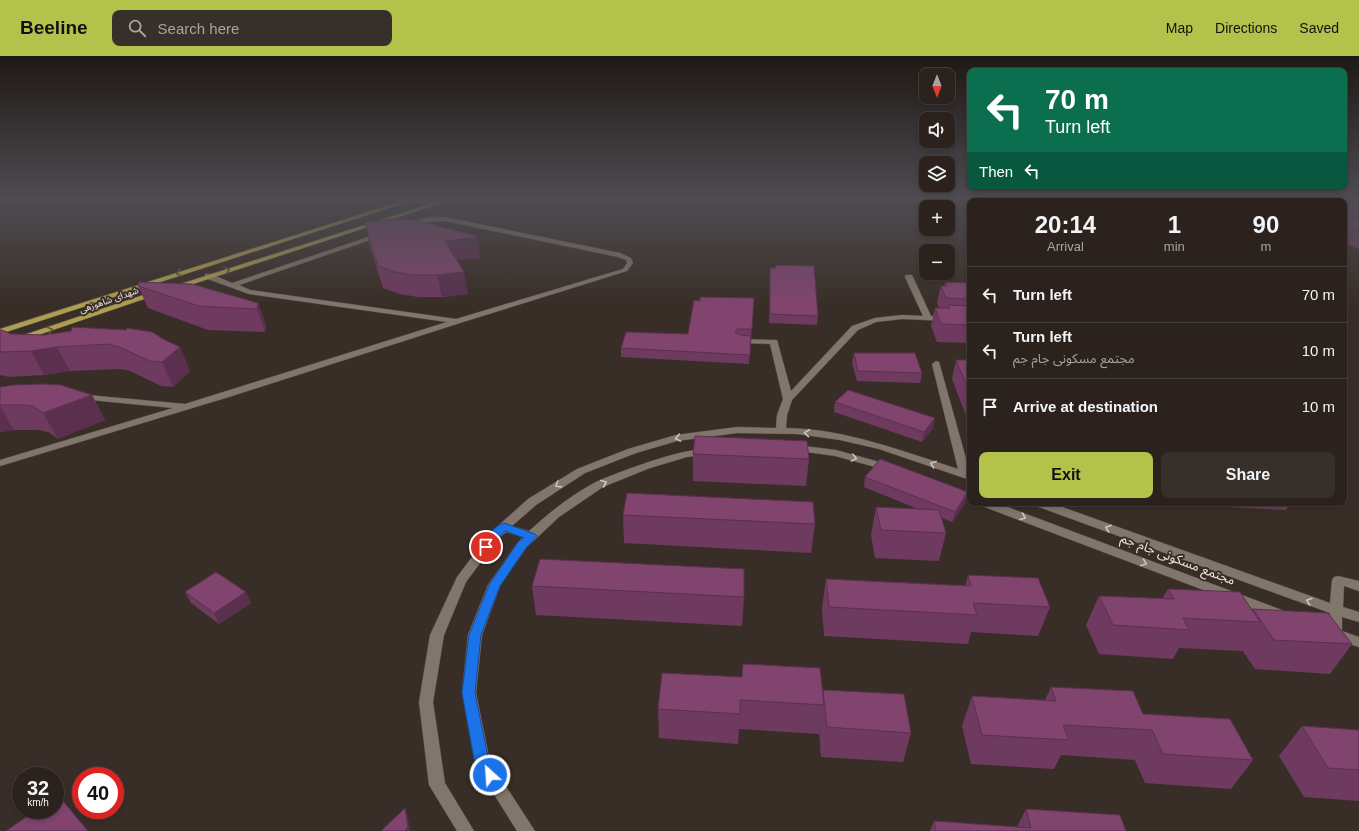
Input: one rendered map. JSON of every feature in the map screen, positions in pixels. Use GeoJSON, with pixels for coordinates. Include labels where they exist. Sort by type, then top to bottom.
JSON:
{"type":"FeatureCollection","features":[{"type":"Feature","properties":{"kind":"main road","name":"شهدای شاهوزهی"},"geometry":{"type":"LineString","coordinates":[[0,332],[303,234]]}},
{"type":"Feature","properties":{"kind":"main road","name":"شهدای شاهوزهی"},"geometry":{"type":"LineString","coordinates":[[0,346],[140,298],[340,234]]}},
{"type":"Feature","properties":{"kind":"main road"},"geometry":{"type":"LineString","coordinates":[[129,290],[140,298]]}},
{"type":"Feature","properties":{"kind":"street"},"geometry":{"type":"LineString","coordinates":[[233,285],[383,234]]}},
{"type":"Feature","properties":{"kind":"street"},"geometry":{"type":"LineString","coordinates":[[0,462],[188,406],[457,321],[625,270],[630,263],[628,259],[620,255],[519,234]]}},
{"type":"Feature","properties":{"kind":"street"},"geometry":{"type":"LineString","coordinates":[[208,276],[249,292],[457,321]]}},
{"type":"Feature","properties":{"kind":"street"},"geometry":{"type":"LineString","coordinates":[[909,277],[928,318]]}},
{"type":"Feature","properties":{"kind":"street"},"geometry":{"type":"LineString","coordinates":[[781,431],[782,415],[788,399],[856,328],[876,320],[902,317],[967,320]]}},
{"type":"Feature","properties":{"kind":"street"},"geometry":{"type":"LineString","coordinates":[[740,341],[774,342],[788,399]]}},
{"type":"Feature","properties":{"kind":"street"},"geometry":{"type":"LineString","coordinates":[[936,364],[967,472]]}},
{"type":"Feature","properties":{"kind":"street"},"geometry":{"type":"LineString","coordinates":[[70,395],[188,406]]}},
{"type":"Feature","properties":{"kind":"street"},"geometry":{"type":"LineString","coordinates":[[466,831],[437,785],[426,702],[437,635],[461,580],[494,536],[532,502],[581,471],[632,451],[676,438],[729,431],[797,431],[840,437],[882,447],[967,476]]}},
{"type":"Feature","properties":{"kind":"street"},"geometry":{"type":"LineString","coordinates":[[780,448],[796,448],[836,453],[874,462],[900,471]]}},
{"type":"Feature","properties":{"kind":"street"},"geometry":{"type":"LineString","coordinates":[[527,831],[482,764],[469,693],[475,635],[494,585],[522,545],[531,536],[555,514],[599,485],[646,466],[686,454],[720,450]]}},
{"type":"Feature","properties":{"kind":"street","name":"مجتمع مسکونی جام جم"},"geometry":{"type":"LineString","coordinates":[[994,506],[1293,619]]}},
{"type":"Feature","properties":{"kind":"street","name":"مجتمع مسکونی جام جم"},"geometry":{"type":"LineString","coordinates":[[1048,506],[1308,601],[1359,617]]}},
{"type":"Feature","properties":{"kind":"street"},"geometry":{"type":"LineString","coordinates":[[504,527],[531,536]]}},
{"type":"Feature","properties":{"kind":"street"},"geometry":{"type":"LineString","coordinates":[[1335,634],[1338,580],[1359,586]]}},
{"type":"Feature","properties":{"kind":"street"},"geometry":{"type":"LineString","coordinates":[[1321,629],[1359,642]]}},
{"type":"Feature","properties":{"kind":"building"},"geometry":{"type":"Polygon","coordinates":[[[368,234],[470,234],[477,236],[445,241],[464,272],[437,275],[413,275],[395,272],[378,266],[368,234]]]}},
{"type":"Feature","properties":{"kind":"building"},"geometry":{"type":"Polygon","coordinates":[[[776,265],[814,266],[818,316],[770,314],[770,268],[776,268],[776,265]]]}},
{"type":"Feature","properties":{"kind":"building"},"geometry":{"type":"Polygon","coordinates":[[[139,282],[192,284],[258,303],[257,309],[199,306],[138,286],[139,282]]]}},
{"type":"Feature","properties":{"kind":"building"},"geometry":{"type":"Polygon","coordinates":[[[945,282],[967,283],[967,299],[946,298],[941,286],[947,286],[945,282]]]}},
{"type":"Feature","properties":{"kind":"building"},"geometry":{"type":"Polygon","coordinates":[[[700,297],[754,298],[752,329],[737,329],[735,332],[740,335],[751,336],[750,355],[621,348],[626,332],[688,334],[694,300],[700,301],[700,297]]]}},
{"type":"Feature","properties":{"kind":"building"},"geometry":{"type":"Polygon","coordinates":[[[948,305],[967,306],[967,325],[941,324],[935,308],[950,308],[948,305]]]}},
{"type":"Feature","properties":{"kind":"building"},"geometry":{"type":"Polygon","coordinates":[[[72,327],[126,330],[127,328],[152,332],[180,347],[162,362],[150,361],[109,344],[57,347],[31,351],[0,352],[0,330],[11,334],[45,335],[71,331],[72,327]]]}},
{"type":"Feature","properties":{"kind":"building"},"geometry":{"type":"Polygon","coordinates":[[[854,353],[915,353],[922,373],[858,371],[854,353]]]}},
{"type":"Feature","properties":{"kind":"building"},"geometry":{"type":"Polygon","coordinates":[[[956,360],[967,360],[967,387],[956,360]]]}},
{"type":"Feature","properties":{"kind":"building"},"geometry":{"type":"Polygon","coordinates":[[[43,384],[61,385],[92,395],[43,413],[33,406],[0,405],[0,387],[43,384]]]}},
{"type":"Feature","properties":{"kind":"building"},"geometry":{"type":"Polygon","coordinates":[[[848,390],[935,418],[924,432],[835,402],[848,390]]]}},
{"type":"Feature","properties":{"kind":"building"},"geometry":{"type":"Polygon","coordinates":[[[695,436],[807,441],[809,459],[693,454],[695,436]]]}},
{"type":"Feature","properties":{"kind":"building"},"geometry":{"type":"Polygon","coordinates":[[[880,459],[967,492],[967,494],[955,512],[865,477],[880,459]]]}},
{"type":"Feature","properties":{"kind":"building"},"geometry":{"type":"Polygon","coordinates":[[[627,493],[813,502],[815,524],[623,515],[627,493]]]}},
{"type":"Feature","properties":{"kind":"building"},"geometry":{"type":"Polygon","coordinates":[[[876,507],[939,510],[946,533],[881,530],[876,507]]]}},
{"type":"Feature","properties":{"kind":"building"},"geometry":{"type":"Polygon","coordinates":[[[540,559],[744,569],[744,597],[532,586],[540,559]]]}},
{"type":"Feature","properties":{"kind":"building"},"geometry":{"type":"Polygon","coordinates":[[[216,572],[246,592],[214,613],[185,592],[216,572]]]}},
{"type":"Feature","properties":{"kind":"building"},"geometry":{"type":"Polygon","coordinates":[[[968,575],[1038,578],[1050,607],[973,603],[977,615],[829,607],[826,579],[971,586],[968,575]]]}},
{"type":"Feature","properties":{"kind":"building"},"geometry":{"type":"Polygon","coordinates":[[[1168,589],[1240,592],[1260,622],[1183,618],[1189,630],[1113,625],[1099,596],[1174,599],[1168,589]]]}},
{"type":"Feature","properties":{"kind":"building"},"geometry":{"type":"Polygon","coordinates":[[[1253,609],[1328,613],[1352,644],[1274,640],[1253,609]]]}},
{"type":"Feature","properties":{"kind":"building"},"geometry":{"type":"Polygon","coordinates":[[[743,664],[820,668],[824,705],[740,700],[740,714],[658,709],[662,673],[742,677],[743,664]]]}},
{"type":"Feature","properties":{"kind":"building"},"geometry":{"type":"Polygon","coordinates":[[[1051,687],[1133,691],[1143,714],[1230,719],[1253,760],[1163,754],[1152,730],[1063,725],[1069,740],[982,735],[972,696],[1056,701],[1051,687]]]}},
{"type":"Feature","properties":{"kind":"building"},"geometry":{"type":"Polygon","coordinates":[[[823,690],[904,694],[911,733],[827,727],[823,690]]]}},
{"type":"Feature","properties":{"kind":"building"},"geometry":{"type":"Polygon","coordinates":[[[1302,726],[1359,730],[1359,770],[1328,768],[1302,726]]]}},
{"type":"Feature","properties":{"kind":"building"},"geometry":{"type":"Polygon","coordinates":[[[64,802],[72,812],[72,819],[78,819],[88,831],[6,831],[23,819],[64,819],[64,802]]]}},
{"type":"Feature","properties":{"kind":"building"},"geometry":{"type":"Polygon","coordinates":[[[405,808],[408,827],[405,831],[381,831],[405,808]]]}},
{"type":"Feature","properties":{"kind":"building"},"geometry":{"type":"Polygon","coordinates":[[[1026,809],[1120,815],[1126,831],[936,831],[934,821],[1031,828],[1026,809]]]}},
{"type":"Feature","properties":{"kind":"route"},"geometry":{"type":"LineString","coordinates":[[486,547],[494,536],[504,527],[531,536],[522,545],[494,585],[475,635],[469,693],[482,764],[490,775]]}}]}
